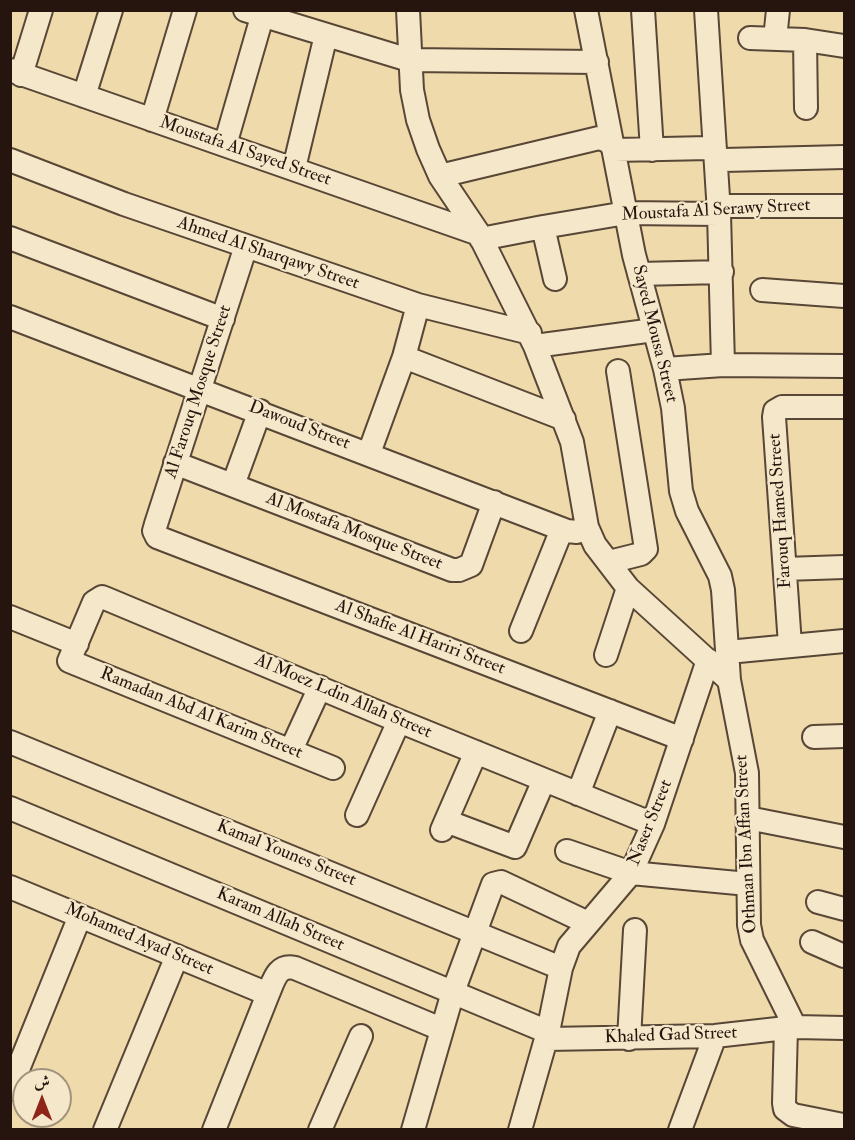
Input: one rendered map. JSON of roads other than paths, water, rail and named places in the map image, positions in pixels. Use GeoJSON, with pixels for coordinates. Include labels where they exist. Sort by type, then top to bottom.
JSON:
{"type":"FeatureCollection","features":[{"type":"Feature","properties":{"kind":"street"},"geometry":{"type":"LineString","coordinates":[[16,73],[41,10]]}},
{"type":"Feature","properties":{"kind":"street"},"geometry":{"type":"LineString","coordinates":[[84,96],[111,10]]}},
{"type":"Feature","properties":{"kind":"street"},"geometry":{"type":"LineString","coordinates":[[152,120],[185,10]]}},
{"type":"Feature","properties":{"kind":"street"},"geometry":{"type":"LineString","coordinates":[[408,10],[409,60],[418,120],[440,176],[480,236],[533,340],[572,442],[582,509],[595,545],[628,588],[718,656],[790,645],[844,641]]}},
{"type":"Feature","properties":{"kind":"street","name":"Sayed Mousa Street"},"geometry":{"type":"LineString","coordinates":[[586,10],[639,274],[665,369],[673,408],[681,491],[687,511],[720,576],[725,612],[718,656]]}},
{"type":"Feature","properties":{"kind":"street"},"geometry":{"type":"LineString","coordinates":[[643,10],[652,150]]}},
{"type":"Feature","properties":{"kind":"street"},"geometry":{"type":"LineString","coordinates":[[706,10],[722,272],[723,365]]}},
{"type":"Feature","properties":{"kind":"street"},"geometry":{"type":"LineString","coordinates":[[775,39],[778,10]]}},
{"type":"Feature","properties":{"kind":"street"},"geometry":{"type":"LineString","coordinates":[[225,145],[257,12],[409,60],[597,62]]}},
{"type":"Feature","properties":{"kind":"street"},"geometry":{"type":"LineString","coordinates":[[294,168],[326,35]]}},
{"type":"Feature","properties":{"kind":"street"},"geometry":{"type":"LineString","coordinates":[[750,38],[805,40],[844,46],[844,40]]}},
{"type":"Feature","properties":{"kind":"street"},"geometry":{"type":"LineString","coordinates":[[805,40],[806,108]]}},
{"type":"Feature","properties":{"kind":"street","name":"Moustafa Al Sayed Street"},"geometry":{"type":"LineString","coordinates":[[16,73],[294,168],[480,236]]}},
{"type":"Feature","properties":{"kind":"street"},"geometry":{"type":"LineString","coordinates":[[440,176],[599,138],[608,141],[615,150],[709,148],[716,156],[724,160],[844,157]]}},
{"type":"Feature","properties":{"kind":"street","name":"Ahmed Al Sharqawy Street"},"geometry":{"type":"LineString","coordinates":[[10,160],[124,204],[246,246],[418,305],[533,340]]}},
{"type":"Feature","properties":{"kind":"street","name":"Moustafa Al Serawy Street"},"geometry":{"type":"LineString","coordinates":[[480,236],[626,213],[719,213],[727,206],[844,206]]}},
{"type":"Feature","properties":{"kind":"street"},"geometry":{"type":"LineString","coordinates":[[543,226],[555,279]]}},
{"type":"Feature","properties":{"kind":"street"},"geometry":{"type":"LineString","coordinates":[[10,238],[223,319]]}},
{"type":"Feature","properties":{"kind":"street","name":"Al Farouq Mosque Street"},"geometry":{"type":"LineString","coordinates":[[157,537],[154,531],[246,246]]}},
{"type":"Feature","properties":{"kind":"street"},"geometry":{"type":"LineString","coordinates":[[639,274],[722,272]]}},
{"type":"Feature","properties":{"kind":"street"},"geometry":{"type":"LineString","coordinates":[[762,290],[844,296]]}},
{"type":"Feature","properties":{"kind":"street"},"geometry":{"type":"LineString","coordinates":[[369,453],[404,357],[418,305]]}},
{"type":"Feature","properties":{"kind":"street","name":"Dawoud Street"},"geometry":{"type":"LineString","coordinates":[[10,316],[572,533],[587,527]]}},
{"type":"Feature","properties":{"kind":"street"},"geometry":{"type":"LineString","coordinates":[[533,340],[654,330]]}},
{"type":"Feature","properties":{"kind":"street"},"geometry":{"type":"LineString","coordinates":[[404,357],[564,419]]}},
{"type":"Feature","properties":{"kind":"street"},"geometry":{"type":"LineString","coordinates":[[665,369],[723,365],[844,366]]}},
{"type":"Feature","properties":{"kind":"street"},"geometry":{"type":"LineString","coordinates":[[609,562],[641,554],[646,549],[618,371]]}},
{"type":"Feature","properties":{"kind":"street","name":"Farouq Hamed Street"},"geometry":{"type":"LineString","coordinates":[[790,645],[775,411],[782,407],[844,407]]}},
{"type":"Feature","properties":{"kind":"street"},"geometry":{"type":"LineString","coordinates":[[233,485],[260,411]]}},
{"type":"Feature","properties":{"kind":"street","name":"Al Mostafa Mosque Street"},"geometry":{"type":"LineString","coordinates":[[175,463],[452,570],[471,565],[494,502]]}},
{"type":"Feature","properties":{"kind":"street"},"geometry":{"type":"LineString","coordinates":[[521,631],[562,529]]}},
{"type":"Feature","properties":{"kind":"street","name":"Al Shafie Al Hariri Street"},"geometry":{"type":"LineString","coordinates":[[157,537],[682,739]]}},
{"type":"Feature","properties":{"kind":"street"},"geometry":{"type":"LineString","coordinates":[[785,569],[844,567]]}},
{"type":"Feature","properties":{"kind":"street"},"geometry":{"type":"LineString","coordinates":[[606,655],[628,588]]}},
{"type":"Feature","properties":{"kind":"street","name":"Al Moez Ldin Allah Street"},"geometry":{"type":"LineString","coordinates":[[73,653],[94,602],[105,597],[399,721],[653,824]]}},
{"type":"Feature","properties":{"kind":"street","name":"Ramadan Abd Al Karim Street"},"geometry":{"type":"LineString","coordinates":[[10,617],[73,653],[333,768]]}},
{"type":"Feature","properties":{"kind":"street","name":"Othman Ibn Affan Street"},"geometry":{"type":"LineString","coordinates":[[718,656],[729,680],[747,773],[749,924],[753,940],[790,1028]]}},
{"type":"Feature","properties":{"kind":"street","name":"Naser Street"},"geometry":{"type":"LineString","coordinates":[[520,1130],[547,1035],[561,968],[569,946],[631,873],[653,824],[682,739],[718,656]]}},
{"type":"Feature","properties":{"kind":"street"},"geometry":{"type":"LineString","coordinates":[[291,750],[320,687]]}},
{"type":"Feature","properties":{"kind":"street"},"geometry":{"type":"LineString","coordinates":[[578,794],[610,711]]}},
{"type":"Feature","properties":{"kind":"street"},"geometry":{"type":"LineString","coordinates":[[357,815],[399,721]]}},
{"type":"Feature","properties":{"kind":"street"},"geometry":{"type":"LineString","coordinates":[[814,737],[844,736]]}},
{"type":"Feature","properties":{"kind":"street","name":"Kamal Younes Street"},"geometry":{"type":"LineString","coordinates":[[10,742],[561,968]]}},
{"type":"Feature","properties":{"kind":"street"},"geometry":{"type":"LineString","coordinates":[[476,752],[444,826],[514,847],[544,780]]}},
{"type":"Feature","properties":{"kind":"street","name":"Karam Allah Street"},"geometry":{"type":"LineString","coordinates":[[10,808],[453,992],[547,1035]]}},
{"type":"Feature","properties":{"kind":"street"},"geometry":{"type":"LineString","coordinates":[[748,818],[844,837]]}},
{"type":"Feature","properties":{"kind":"street"},"geometry":{"type":"LineString","coordinates":[[567,851],[631,873],[748,884]]}},
{"type":"Feature","properties":{"kind":"street"},"geometry":{"type":"LineString","coordinates":[[413,1130],[453,992],[493,884],[497,882],[588,923]]}},
{"type":"Feature","properties":{"kind":"street","name":"Mohamed Ayad Street"},"geometry":{"type":"LineString","coordinates":[[10,887],[268,994]]}},
{"type":"Feature","properties":{"kind":"street"},"geometry":{"type":"LineString","coordinates":[[818,902],[844,909]]}},
{"type":"Feature","properties":{"kind":"street"},"geometry":{"type":"LineString","coordinates":[[10,1089],[80,916]]}},
{"type":"Feature","properties":{"kind":"street"},"geometry":{"type":"LineString","coordinates":[[629,1039],[634,930]]}},
{"type":"Feature","properties":{"kind":"street"},"geometry":{"type":"LineString","coordinates":[[812,942],[844,956]]}},
{"type":"Feature","properties":{"kind":"street"},"geometry":{"type":"LineString","coordinates":[[105,1130],[177,956]]}},
{"type":"Feature","properties":{"kind":"street"},"geometry":{"type":"LineString","coordinates":[[214,1130],[268,994],[278,972],[288,966],[441,1029]]}},
{"type":"Feature","properties":{"kind":"street"},"geometry":{"type":"LineString","coordinates":[[790,1028],[785,1109],[793,1115],[843,1125]]}},
{"type":"Feature","properties":{"kind":"street","name":"Khaled Gad Street"},"geometry":{"type":"LineString","coordinates":[[547,1035],[629,1039],[715,1036],[790,1028],[844,1028]]}},
{"type":"Feature","properties":{"kind":"street"},"geometry":{"type":"LineString","coordinates":[[320,1130],[361,1036]]}},
{"type":"Feature","properties":{"kind":"street"},"geometry":{"type":"LineString","coordinates":[[680,1130],[715,1036]]}}]}
